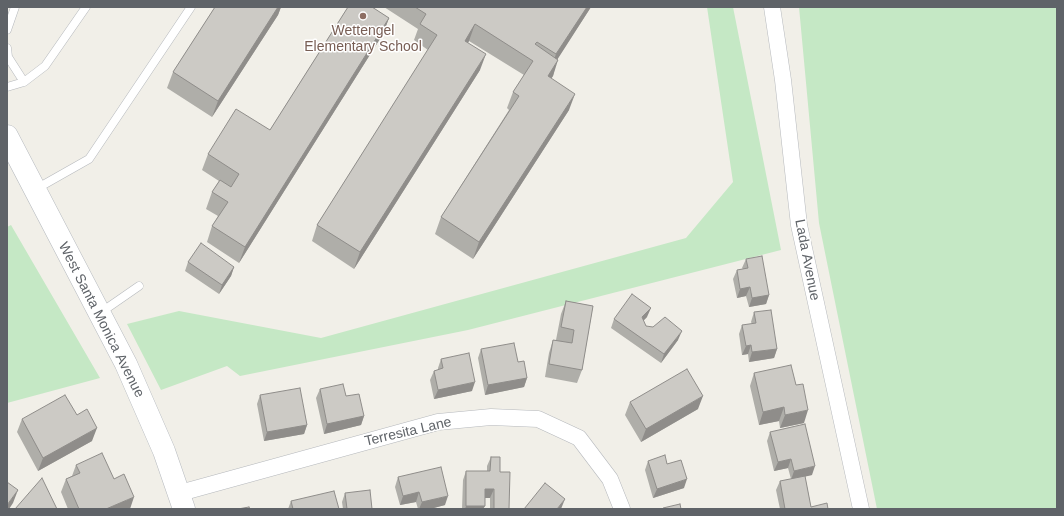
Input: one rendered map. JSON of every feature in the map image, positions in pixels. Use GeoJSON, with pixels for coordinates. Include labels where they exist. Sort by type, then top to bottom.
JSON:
{"type":"FeatureCollection","features":[{"type":"Feature","properties":{"kind":"main road","name":"West Santa Monica Avenue"},"geometry":{"type":"LineString","coordinates":[[7,136],[100,313],[146,408],[182,501]]}},
{"type":"Feature","properties":{"kind":"street","name":"Lada Avenue"},"geometry":{"type":"LineString","coordinates":[[772,7],[783,80],[799,225],[860,509]]}},
{"type":"Feature","properties":{"kind":"street","name":"Terresita Lane"},"geometry":{"type":"LineString","coordinates":[[182,501],[438,422],[491,417],[538,419],[579,438],[610,479],[622,509]]}},
{"type":"Feature","properties":{"kind":"lane"},"geometry":{"type":"LineString","coordinates":[[7,30],[15,7]]}},
{"type":"Feature","properties":{"kind":"lane"},"geometry":{"type":"LineString","coordinates":[[7,87],[24,82],[45,66],[86,7]]}},
{"type":"Feature","properties":{"kind":"lane"},"geometry":{"type":"LineString","coordinates":[[35,190],[89,159],[191,7]]}},
{"type":"Feature","properties":{"kind":"lane"},"geometry":{"type":"LineString","coordinates":[[7,48],[8,57],[24,82]]}},
{"type":"Feature","properties":{"kind":"lane"},"geometry":{"type":"LineString","coordinates":[[100,313],[139,286]]}},
{"type":"Feature","properties":{"kind":"green space"},"geometry":{"type":"Polygon","coordinates":[[[707,7],[733,7],[781,250],[468,330],[240,376],[227,366],[161,390],[127,324],[179,311],[321,338],[686,238],[733,182],[707,7]]]}},
{"type":"Feature","properties":{"kind":"green space"},"geometry":{"type":"Polygon","coordinates":[[[799,7],[1057,7],[1057,509],[877,509],[819,223],[799,7]]]}},
{"type":"Feature","properties":{"kind":"green space"},"geometry":{"type":"Polygon","coordinates":[[[11,225],[100,378],[7,403],[7,227],[11,225]]]}},
{"type":"Feature","properties":{"kind":"building"},"geometry":{"type":"Polygon","coordinates":[[[215,7],[278,7],[218,101],[173,72],[215,7]]]}},
{"type":"Feature","properties":{"kind":"building"},"geometry":{"type":"Polygon","coordinates":[[[348,7],[372,7],[389,18],[245,247],[212,226],[228,202],[212,192],[220,180],[231,187],[239,174],[208,154],[236,109],[270,130],[348,7]]]}},
{"type":"Feature","properties":{"kind":"building"},"geometry":{"type":"Polygon","coordinates":[[[415,7],[587,7],[556,54],[537,42],[535,44],[558,60],[548,76],[575,94],[479,242],[441,217],[519,96],[513,92],[533,61],[475,24],[465,41],[486,54],[360,252],[317,225],[437,35],[420,24],[426,14],[415,7]]]}},
{"type":"Feature","properties":{"kind":"building"},"geometry":{"type":"Polygon","coordinates":[[[201,243],[234,267],[222,285],[188,262],[201,243]]]}},
{"type":"Feature","properties":{"kind":"building"},"geometry":{"type":"Polygon","coordinates":[[[762,256],[769,295],[752,298],[750,287],[740,289],[737,270],[748,268],[746,259],[762,256]]]}},
{"type":"Feature","properties":{"kind":"building"},"geometry":{"type":"Polygon","coordinates":[[[632,294],[651,308],[642,317],[646,326],[653,327],[665,317],[682,331],[664,354],[614,319],[632,294]]]}},
{"type":"Feature","properties":{"kind":"building"},"geometry":{"type":"Polygon","coordinates":[[[566,301],[593,306],[582,370],[549,364],[553,340],[572,343],[574,330],[561,327],[566,301]]]}},
{"type":"Feature","properties":{"kind":"building"},"geometry":{"type":"Polygon","coordinates":[[[771,310],[777,349],[752,352],[751,345],[746,346],[742,325],[756,323],[754,312],[771,310]]]}},
{"type":"Feature","properties":{"kind":"building"},"geometry":{"type":"Polygon","coordinates":[[[514,343],[518,362],[524,361],[527,378],[488,385],[481,349],[514,343]]]}},
{"type":"Feature","properties":{"kind":"building"},"geometry":{"type":"Polygon","coordinates":[[[469,353],[475,382],[438,390],[434,371],[443,368],[441,359],[469,353]]]}},
{"type":"Feature","properties":{"kind":"building"},"geometry":{"type":"Polygon","coordinates":[[[791,365],[796,385],[803,384],[808,410],[785,415],[784,407],[763,412],[754,373],[791,365]]]}},
{"type":"Feature","properties":{"kind":"building"},"geometry":{"type":"Polygon","coordinates":[[[687,369],[703,396],[646,429],[630,402],[687,369]]]}},
{"type":"Feature","properties":{"kind":"building"},"geometry":{"type":"Polygon","coordinates":[[[343,384],[346,396],[359,394],[364,416],[327,424],[320,389],[343,384]]]}},
{"type":"Feature","properties":{"kind":"building"},"geometry":{"type":"Polygon","coordinates":[[[300,388],[307,425],[267,432],[260,395],[300,388]]]}},
{"type":"Feature","properties":{"kind":"building"},"geometry":{"type":"Polygon","coordinates":[[[65,395],[77,415],[87,409],[97,428],[43,458],[22,419],[65,395]]]}},
{"type":"Feature","properties":{"kind":"building"},"geometry":{"type":"Polygon","coordinates":[[[805,424],[815,466],[794,471],[791,459],[778,462],[770,432],[805,424]]]}},
{"type":"Feature","properties":{"kind":"building"},"geometry":{"type":"Polygon","coordinates":[[[102,453],[114,479],[124,474],[134,497],[106,509],[79,509],[66,479],[80,473],[76,465],[102,453]]]}},
{"type":"Feature","properties":{"kind":"building"},"geometry":{"type":"Polygon","coordinates":[[[665,455],[667,464],[681,460],[687,479],[657,489],[648,461],[665,455]]]}},
{"type":"Feature","properties":{"kind":"building"},"geometry":{"type":"Polygon","coordinates":[[[491,457],[500,457],[500,472],[510,472],[509,509],[494,509],[494,489],[485,489],[485,506],[466,506],[466,471],[490,471],[491,457]]]}},
{"type":"Feature","properties":{"kind":"building"},"geometry":{"type":"Polygon","coordinates":[[[441,467],[448,496],[422,502],[419,492],[403,496],[398,477],[441,467]]]}},
{"type":"Feature","properties":{"kind":"building"},"geometry":{"type":"Polygon","coordinates":[[[805,476],[811,507],[827,503],[828,509],[785,509],[780,481],[805,476]]]}},
{"type":"Feature","properties":{"kind":"building"},"geometry":{"type":"Polygon","coordinates":[[[42,478],[57,509],[15,509],[42,478]]]}},
{"type":"Feature","properties":{"kind":"building"},"geometry":{"type":"Polygon","coordinates":[[[7,482],[18,490],[7,505],[7,482]]]}},
{"type":"Feature","properties":{"kind":"building"},"geometry":{"type":"Polygon","coordinates":[[[545,483],[565,499],[557,509],[524,509],[545,483]]]}},
{"type":"Feature","properties":{"kind":"building"},"geometry":{"type":"Polygon","coordinates":[[[370,490],[372,509],[347,509],[345,493],[370,490]]]}},
{"type":"Feature","properties":{"kind":"building"},"geometry":{"type":"Polygon","coordinates":[[[334,491],[339,509],[293,509],[291,501],[334,491]]]}},
{"type":"Feature","properties":{"kind":"building"},"geometry":{"type":"Polygon","coordinates":[[[680,504],[681,509],[663,509],[663,508],[680,504]]]}},
{"type":"Feature","properties":{"kind":"building"},"geometry":{"type":"Polygon","coordinates":[[[249,507],[250,509],[238,509],[249,507]]]}},
{"type":"Feature","properties":{"kind":"place","name":"Wettengel Elementary School"},"geometry":{"type":"Point","coordinates":[363,16]}}]}
